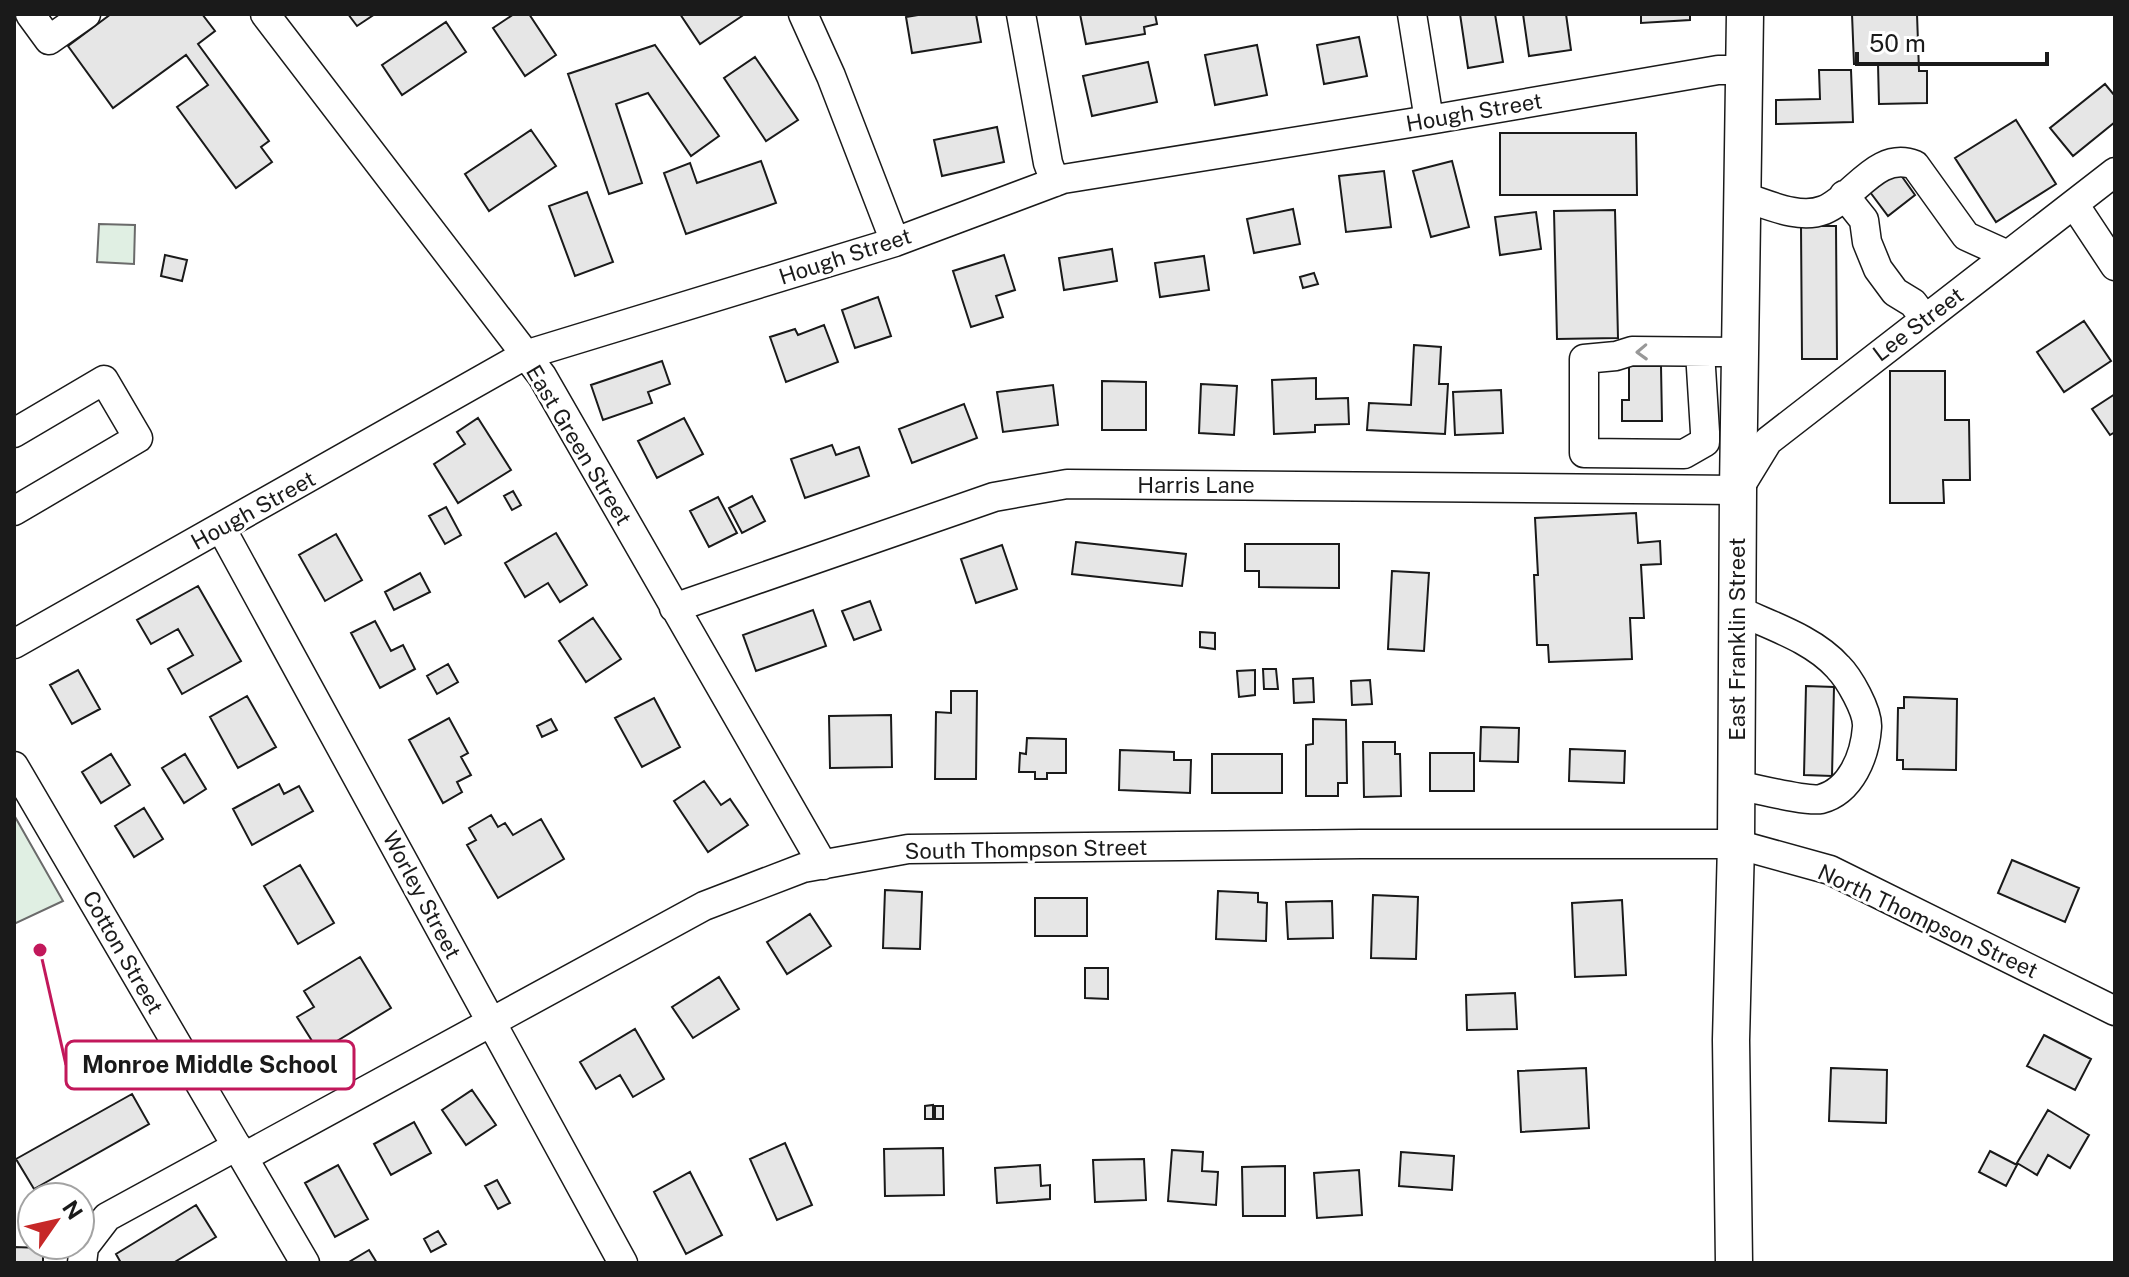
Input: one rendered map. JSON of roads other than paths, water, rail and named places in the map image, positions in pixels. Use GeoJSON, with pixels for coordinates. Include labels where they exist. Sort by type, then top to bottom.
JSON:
{"type":"FeatureCollection","features":[{"type":"Feature","properties":{"kind":"main road","name":"East Franklin Street"},"geometry":{"type":"LineString","coordinates":[[1734,1263],[1731,1040],[1736,844],[1738,490],[1722,431],[1740,352],[1745,14]]}},
{"type":"Feature","properties":{"kind":"street"},"geometry":{"type":"LineString","coordinates":[[30,14],[49,40],[86,14]]}},
{"type":"Feature","properties":{"kind":"street","name":"East Green Street"},"geometry":{"type":"LineString","coordinates":[[265,14],[542,376],[823,865]]}},
{"type":"Feature","properties":{"kind":"street"},"geometry":{"type":"LineString","coordinates":[[803,14],[831,76],[895,242]]}},
{"type":"Feature","properties":{"kind":"street"},"geometry":{"type":"LineString","coordinates":[[1021,14],[1048,163],[1055,182]]}},
{"type":"Feature","properties":{"kind":"street"},"geometry":{"type":"LineString","coordinates":[[1412,14],[1429,120]]}},
{"type":"Feature","properties":{"kind":"street","name":"Hough Street"},"geometry":{"type":"LineString","coordinates":[[14,644],[525,355],[895,242],[1055,182],[1718,70],[1745,70]]}},
{"type":"Feature","properties":{"kind":"street"},"geometry":{"type":"LineString","coordinates":[[1744,197],[1793,212],[1823,211],[1882,166],[1904,160],[1915,165],[1966,236],[2008,255]]}},
{"type":"Feature","properties":{"kind":"street","name":"Lee Street"},"geometry":{"type":"LineString","coordinates":[[1738,490],[1768,441],[2115,172]]}},
{"type":"Feature","properties":{"kind":"street"},"geometry":{"type":"LineString","coordinates":[[1844,195],[1864,220],[1867,242],[1878,269],[1895,292],[1913,303],[1925,319]]}},
{"type":"Feature","properties":{"kind":"street"},"geometry":{"type":"LineString","coordinates":[[2074,204],[2115,266]]}},
{"type":"Feature","properties":{"kind":"street"},"geometry":{"type":"LineString","coordinates":[[1700,352],[1722,431],[1684,454],[1584,453],[1584,359],[1632,351],[1740,352]]}},
{"type":"Feature","properties":{"kind":"street"},"geometry":{"type":"LineString","coordinates":[[14,433],[104,380],[138,438],[14,511]]}},
{"type":"Feature","properties":{"kind":"street","name":"Harris Lane"},"geometry":{"type":"LineString","coordinates":[[674,608],[994,497],[1067,484],[1738,490]]}},
{"type":"Feature","properties":{"kind":"street","name":"Worley Street"},"geometry":{"type":"LineString","coordinates":[[221,528],[623,1263]]}},
{"type":"Feature","properties":{"kind":"street"},"geometry":{"type":"LineString","coordinates":[[1736,785],[1817,800],[1838,793],[1856,769],[1868,724],[1857,695],[1839,667],[1814,647],[1737,610]]}},
{"type":"Feature","properties":{"kind":"street","name":"Cotton Street"},"geometry":{"type":"LineString","coordinates":[[14,766],[305,1263]]}},
{"type":"Feature","properties":{"kind":"street","name":"South Thompson Street"},"geometry":{"type":"LineString","coordinates":[[82,1263],[84,1247],[107,1217],[241,1152],[491,1023],[704,906],[803,868],[908,849],[1736,844]]}},
{"type":"Feature","properties":{"kind":"street","name":"North Thompson Street"},"geometry":{"type":"LineString","coordinates":[[1736,844],[1830,870],[2115,1011]]}},
{"type":"Feature","properties":{"kind":"place","name":"Monroe Middle School"},"geometry":{"type":"Point","coordinates":[40,950]}}]}
